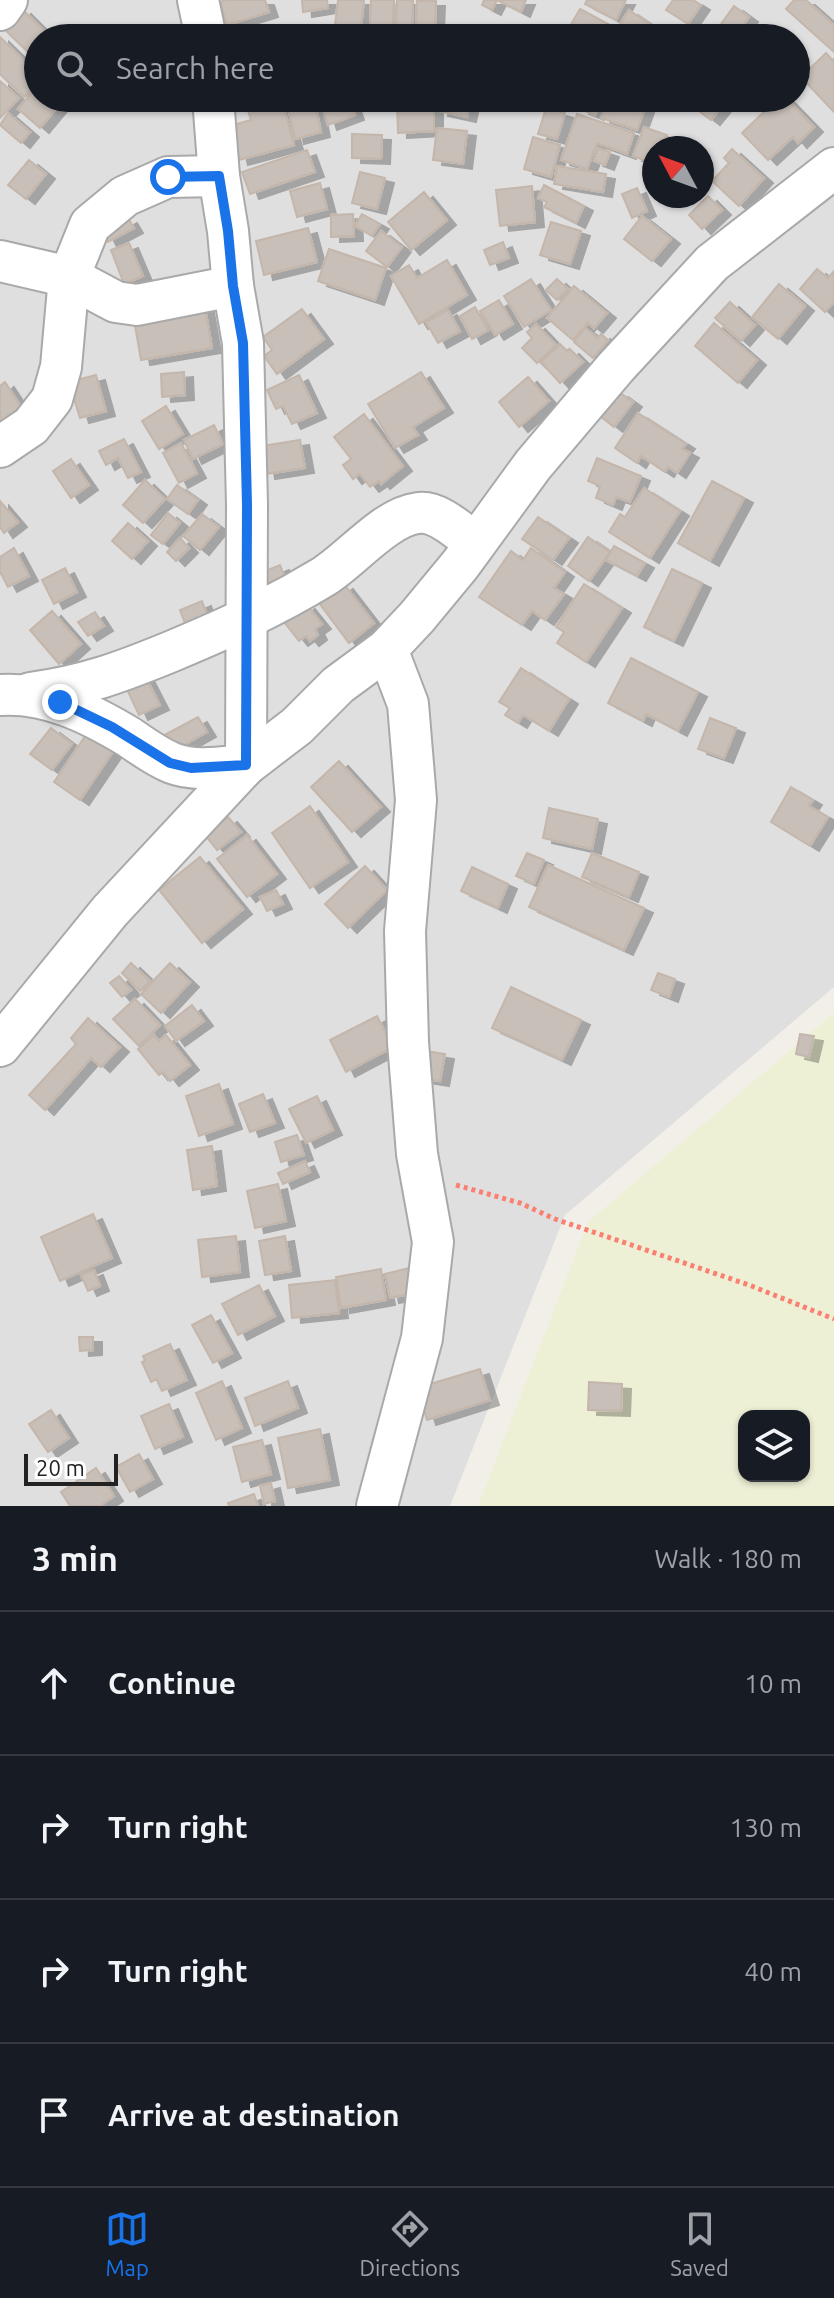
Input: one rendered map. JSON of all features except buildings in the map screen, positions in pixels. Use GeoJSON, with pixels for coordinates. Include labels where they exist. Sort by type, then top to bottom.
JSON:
{"type":"FeatureCollection","features":[{"type":"Feature","properties":{"kind":"street"},"geometry":{"type":"LineString","coordinates":[[0,10],[7,0]]}},
{"type":"Feature","properties":{"kind":"street"},"geometry":{"type":"LineString","coordinates":[[198,0],[203,24]]}},
{"type":"Feature","properties":{"kind":"street"},"geometry":{"type":"LineString","coordinates":[[214,112],[219,176],[243,343],[247,505],[246,765]]}},
{"type":"Feature","properties":{"kind":"street"},"geometry":{"type":"LineString","coordinates":[[0,1046],[110,911],[246,765],[297,726],[338,685],[387,649],[437,594],[533,465],[712,263],[834,168]]}},
{"type":"Feature","properties":{"kind":"street"},"geometry":{"type":"LineString","coordinates":[[0,447],[31,426],[52,399],[61,367],[69,277],[90,225],[125,196],[168,177],[219,176]]}},
{"type":"Feature","properties":{"kind":"street"},"geometry":{"type":"LineString","coordinates":[[0,261],[69,277],[116,302],[137,305],[233,286]]}},
{"type":"Feature","properties":{"kind":"street"},"geometry":{"type":"LineString","coordinates":[[11,694],[63,689],[101,680],[245,621],[328,573],[405,516],[420,512],[436,516],[475,543]]}},
{"type":"Feature","properties":{"kind":"street"},"geometry":{"type":"LineString","coordinates":[[377,1506],[422,1338],[433,1242],[417,1154],[408,1042],[405,931],[416,800],[408,704],[387,649]]}},
{"type":"Feature","properties":{"kind":"street"},"geometry":{"type":"LineString","coordinates":[[11,694],[60,702],[112,727],[170,763],[191,768],[246,765]]}},
{"type":"Feature","properties":{"kind":"path"},"geometry":{"type":"LineString","coordinates":[[423,1189],[451,1184],[520,1203],[555,1219],[749,1285],[834,1319]]}},
{"type":"Feature","properties":{"kind":"shaded area"},"geometry":{"type":"Polygon","coordinates":[[[0,0],[834,0],[834,987],[565,1215],[450,1506],[0,1506],[0,0]]]}},
{"type":"Feature","properties":{"kind":"green space"},"geometry":{"type":"Polygon","coordinates":[[[834,1013],[834,1506],[478,1506],[588,1222],[834,1013]]]}},
{"type":"Feature","properties":{"kind":"route"},"geometry":{"type":"LineString","coordinates":[[60,702],[112,727],[170,763],[191,768],[246,765],[247,505],[243,343],[219,176],[168,177]]}}]}
